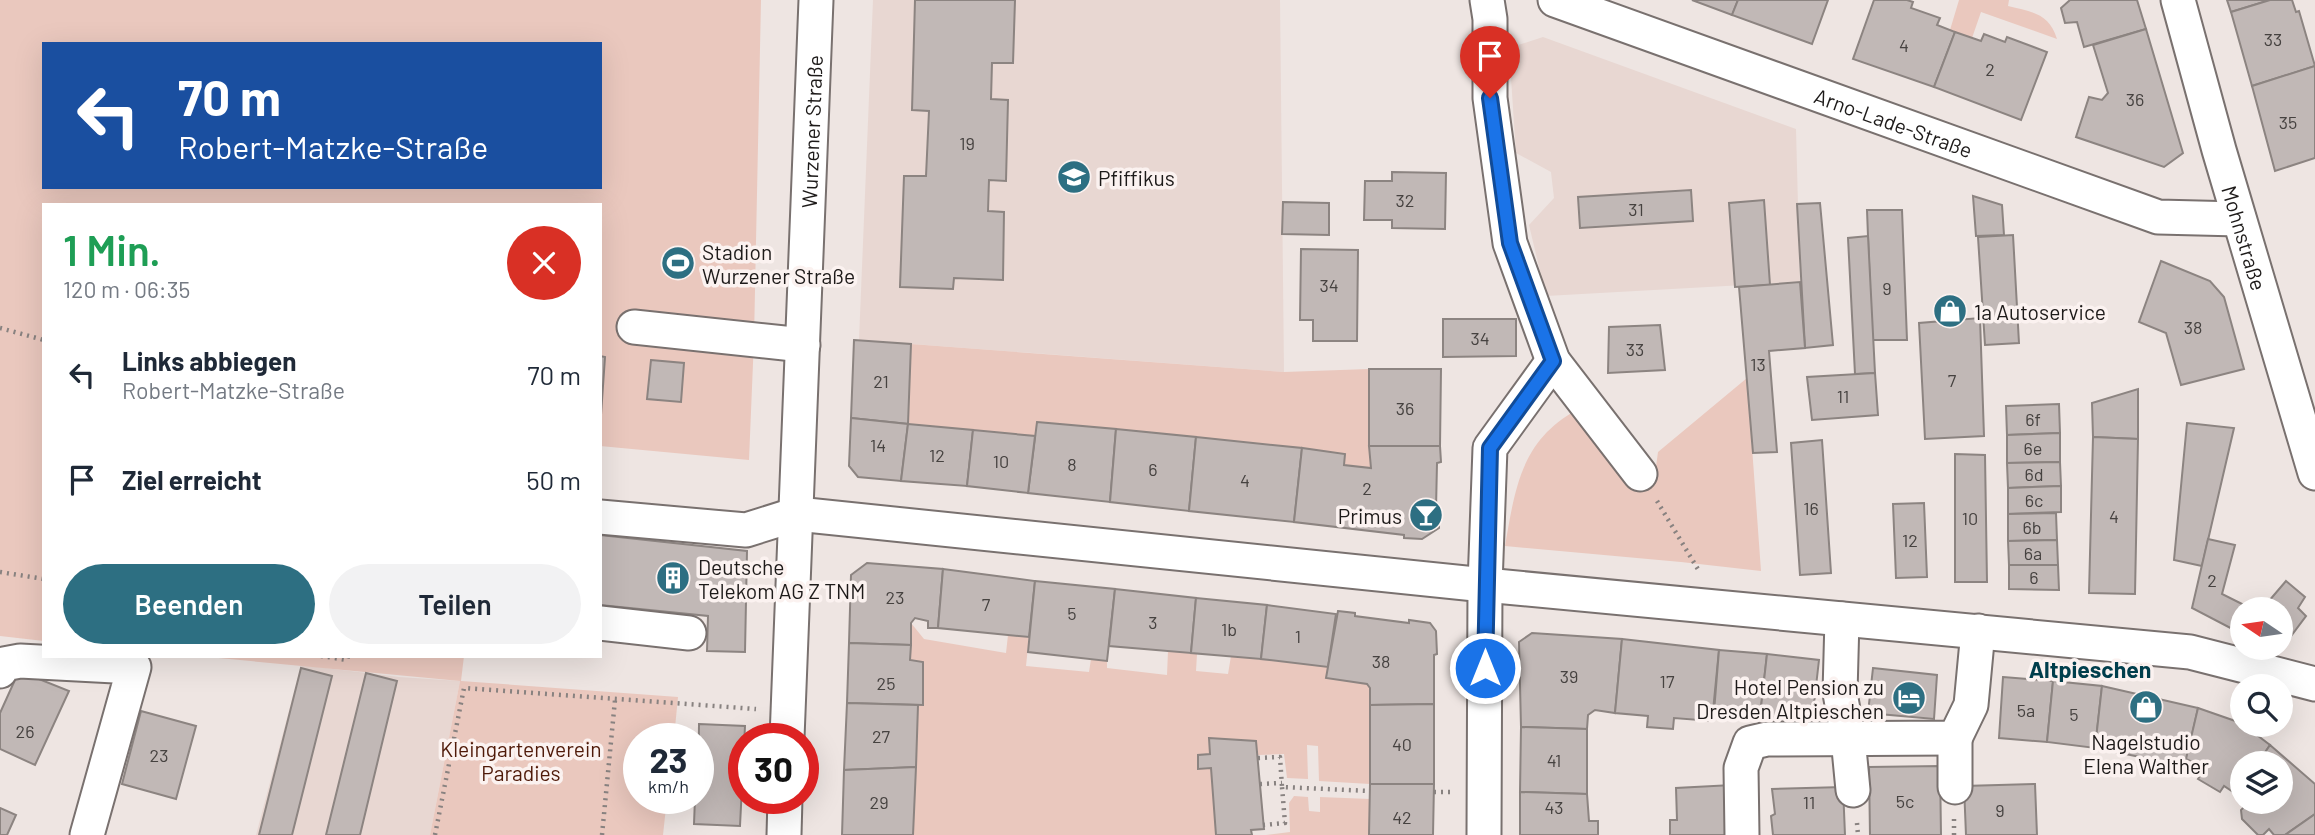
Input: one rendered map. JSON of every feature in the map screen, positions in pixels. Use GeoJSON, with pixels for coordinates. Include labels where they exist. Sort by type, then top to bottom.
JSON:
{"type":"FeatureCollection","features":[{"type":"Feature","properties":{"kind":"street","name":"Wurzener Straße"},"geometry":{"type":"LineString","coordinates":[[788,723],[816,0]]}},
{"type":"Feature","properties":{"kind":"street"},"geometry":{"type":"LineString","coordinates":[[1487,0],[1490,19],[1490,98],[1510,243],[1553,361],[1640,474]]}},
{"type":"Feature","properties":{"kind":"street","name":"Arno-Lade-Straße"},"geometry":{"type":"LineString","coordinates":[[1555,0],[2158,217],[2239,219]]}},
{"type":"Feature","properties":{"kind":"street","name":"Mohnstraße"},"geometry":{"type":"LineString","coordinates":[[2178,0],[2239,219],[2309,434],[2315,473]]}},
{"type":"Feature","properties":{"kind":"street"},"geometry":{"type":"LineString","coordinates":[[634,327],[803,345]]}},
{"type":"Feature","properties":{"kind":"street"},"geometry":{"type":"LineString","coordinates":[[1484,835],[1485,585],[1490,448],[1553,361]]}},
{"type":"Feature","properties":{"kind":"street"},"geometry":{"type":"LineString","coordinates":[[602,517],[746,530],[797,514],[839,518],[1485,585],[2190,652],[2315,684]]}},
{"type":"Feature","properties":{"kind":"street"},"geometry":{"type":"LineString","coordinates":[[1842,619],[1840,693],[1853,790]]}},
{"type":"Feature","properties":{"kind":"street"},"geometry":{"type":"LineString","coordinates":[[602,623],[689,633]]}},
{"type":"Feature","properties":{"kind":"street"},"geometry":{"type":"LineString","coordinates":[[1955,787],[1955,738],[1971,705],[1979,631]]}},
{"type":"Feature","properties":{"kind":"street"},"geometry":{"type":"LineString","coordinates":[[0,671],[4,664],[20,661],[134,667],[87,835]]}},
{"type":"Feature","properties":{"kind":"street"},"geometry":{"type":"LineString","coordinates":[[1742,835],[1741,768],[1749,743],[1767,739],[1955,738]]}},
{"type":"Feature","properties":{"kind":"street"},"geometry":{"type":"LineString","coordinates":[[784,835],[785,814]]}},
{"type":"Feature","properties":{"kind":"path"},"geometry":{"type":"LineString","coordinates":[[0,328],[42,339]]}},
{"type":"Feature","properties":{"kind":"path"},"geometry":{"type":"LineString","coordinates":[[1640,474],[1696,564],[1717,607]]}},
{"type":"Feature","properties":{"kind":"path"},"geometry":{"type":"LineString","coordinates":[[0,572],[42,579]]}},
{"type":"Feature","properties":{"kind":"path"},"geometry":{"type":"LineString","coordinates":[[435,835],[464,688],[742,708]]}},
{"type":"Feature","properties":{"kind":"path"},"geometry":{"type":"LineString","coordinates":[[602,835],[615,700]]}},
{"type":"Feature","properties":{"kind":"path"},"geometry":{"type":"LineString","coordinates":[[1258,758],[1280,757],[1285,822],[1263,825]]}},
{"type":"Feature","properties":{"kind":"path"},"geometry":{"type":"LineString","coordinates":[[1260,784],[1370,791]]}},
{"type":"Feature","properties":{"kind":"shaded area","name":"Pfiffikus"},"geometry":{"type":"Polygon","coordinates":[[[873,0],[1280,0],[1284,372],[859,340],[873,0]]]}},
{"type":"Feature","properties":{"kind":"shaded area"},"geometry":{"type":"Polygon","coordinates":[[[1543,37],[1796,129],[1800,282],[1546,296],[1529,225],[1554,198],[1551,172],[1516,153],[1509,48],[1543,37]]]}},
{"type":"Feature","properties":{"kind":"shaded area"},"geometry":{"type":"Polygon","coordinates":[[[301,665],[399,677],[460,681],[430,835],[256,835],[301,665]]]}},
{"type":"Feature","properties":{"kind":"green space","name":"Stadion Wurzener Straße"},"geometry":{"type":"Polygon","coordinates":[[[0,0],[761,0],[749,460],[602,446],[602,203],[42,203],[42,641],[0,636],[0,0]]]}},
{"type":"Feature","properties":{"kind":"green space"},"geometry":{"type":"Polygon","coordinates":[[[1959,0],[2009,0],[2008,6],[2032,12],[2044,19],[2054,30],[2057,39],[1981,12],[1972,38],[1950,30],[1959,0]]]}},
{"type":"Feature","properties":{"kind":"green space"},"geometry":{"type":"Polygon","coordinates":[[[911,344],[1284,372],[1369,369],[1371,468],[1344,465],[1345,454],[1196,437],[1037,422],[1035,436],[908,424],[911,344]]]}},
{"type":"Feature","properties":{"kind":"green space"},"geometry":{"type":"Polygon","coordinates":[[[1747,378],[1761,571],[1505,546],[1517,486],[1524,468],[1532,451],[1558,422],[1577,410],[1655,474],[1658,452],[1747,378]]]}},
{"type":"Feature","properties":{"kind":"green space"},"geometry":{"type":"Polygon","coordinates":[[[911,623],[924,639],[1006,653],[1008,635],[1029,637],[1026,666],[1089,672],[1091,659],[1107,661],[1107,668],[1167,675],[1168,651],[1197,654],[1196,671],[1228,674],[1231,656],[1328,667],[1326,678],[1367,684],[1370,688],[1370,784],[1319,781],[1318,746],[1307,745],[1308,779],[1287,778],[1284,754],[1258,755],[1256,741],[1209,738],[1210,754],[1198,755],[1198,768],[1211,768],[1216,835],[913,835],[918,705],[923,704],[923,663],[910,660],[911,623]]]}},
{"type":"Feature","properties":{"kind":"green space","name":"Kleingartenverein Paradies"},"geometry":{"type":"Polygon","coordinates":[[[218,658],[464,658],[461,681],[678,697],[675,723],[623,723],[623,814],[665,814],[663,835],[430,835],[460,681],[218,658]]]}},
{"type":"Feature","properties":{"kind":"green space"},"geometry":{"type":"Polygon","coordinates":[[[1294,796],[1308,797],[1309,811],[1320,812],[1320,797],[1370,799],[1369,835],[1266,835],[1290,832],[1289,803],[1294,796]]]}},
{"type":"Feature","properties":{"kind":"building"},"geometry":{"type":"Polygon","coordinates":[[[915,0],[1015,0],[1013,63],[992,63],[991,99],[1008,100],[1006,181],[989,180],[988,211],[1004,212],[1003,280],[954,278],[953,289],[900,287],[904,176],[926,176],[929,111],[912,110],[915,0]]]}},
{"type":"Feature","properties":{"kind":"building"},"geometry":{"type":"Polygon","coordinates":[[[1692,0],[1738,0],[1732,15],[1692,0]]]}},
{"type":"Feature","properties":{"kind":"building"},"geometry":{"type":"Polygon","coordinates":[[[1738,0],[1828,0],[1812,44],[1732,15],[1738,0]]]}},
{"type":"Feature","properties":{"kind":"building"},"geometry":{"type":"Polygon","coordinates":[[[1874,0],[1913,2],[1911,8],[1940,18],[1937,25],[1955,32],[1934,87],[1853,59],[1874,0]]]}},
{"type":"Feature","properties":{"kind":"building"},"geometry":{"type":"Polygon","coordinates":[[[2070,0],[2137,0],[2146,29],[2084,47],[2077,22],[2065,23],[2061,8],[2070,0]]]}},
{"type":"Feature","properties":{"kind":"building"},"geometry":{"type":"Polygon","coordinates":[[[2227,0],[2270,0],[2231,12],[2227,0]]]}},
{"type":"Feature","properties":{"kind":"building"},"geometry":{"type":"Polygon","coordinates":[[[2270,0],[2292,0],[2296,12],[2299,11],[2315,66],[2252,86],[2231,12],[2270,0]]]}},
{"type":"Feature","properties":{"kind":"building"},"geometry":{"type":"Polygon","coordinates":[[[2146,29],[2183,153],[2164,167],[2076,137],[2089,97],[2102,100],[2108,93],[2093,45],[2146,29]]]}},
{"type":"Feature","properties":{"kind":"building"},"geometry":{"type":"Polygon","coordinates":[[[1955,32],[1981,41],[1984,34],[2005,42],[2007,37],[2047,52],[2021,120],[1934,87],[1955,32]]]}},
{"type":"Feature","properties":{"kind":"building"},"geometry":{"type":"Polygon","coordinates":[[[2315,66],[2315,158],[2275,171],[2252,86],[2315,66]]]}},
{"type":"Feature","properties":{"kind":"building"},"geometry":{"type":"Polygon","coordinates":[[[1392,172],[1446,173],[1445,229],[1392,228],[1392,220],[1364,220],[1365,181],[1392,181],[1392,172]]]}},
{"type":"Feature","properties":{"kind":"building"},"geometry":{"type":"Polygon","coordinates":[[[1691,190],[1693,221],[1580,228],[1578,197],[1691,190]]]}},
{"type":"Feature","properties":{"kind":"building"},"geometry":{"type":"Polygon","coordinates":[[[1973,196],[2002,205],[2004,235],[1976,236],[1973,196]]]}},
{"type":"Feature","properties":{"kind":"building"},"geometry":{"type":"Polygon","coordinates":[[[1764,200],[1770,285],[1735,287],[1729,203],[1764,200]]]}},
{"type":"Feature","properties":{"kind":"building"},"geometry":{"type":"Polygon","coordinates":[[[1283,202],[1329,203],[1329,235],[1282,234],[1283,202]]]}},
{"type":"Feature","properties":{"kind":"building"},"geometry":{"type":"Polygon","coordinates":[[[1820,203],[1833,345],[1805,348],[1797,204],[1820,203]]]}},
{"type":"Feature","properties":{"kind":"building"},"geometry":{"type":"Polygon","coordinates":[[[1867,210],[1902,210],[1907,340],[1872,340],[1867,210]]]}},
{"type":"Feature","properties":{"kind":"building"},"geometry":{"type":"Polygon","coordinates":[[[2013,235],[2019,343],[1985,345],[1978,237],[2013,235]]]}},
{"type":"Feature","properties":{"kind":"building"},"geometry":{"type":"Polygon","coordinates":[[[1868,236],[1875,373],[1855,374],[1848,238],[1868,236]]]}},
{"type":"Feature","properties":{"kind":"building"},"geometry":{"type":"Polygon","coordinates":[[[1301,249],[1358,250],[1357,341],[1313,341],[1313,320],[1300,320],[1301,249]]]}},
{"type":"Feature","properties":{"kind":"building"},"geometry":{"type":"Polygon","coordinates":[[[2161,261],[2210,281],[2224,297],[2244,369],[2181,385],[2166,333],[2139,322],[2161,261]]]}},
{"type":"Feature","properties":{"kind":"building"},"geometry":{"type":"Polygon","coordinates":[[[1800,282],[1805,348],[1769,351],[1777,452],[1753,453],[1739,287],[1800,282]]]}},
{"type":"Feature","properties":{"kind":"building"},"geometry":{"type":"Polygon","coordinates":[[[1980,318],[1984,436],[1925,439],[1919,323],[1980,318]]]}},
{"type":"Feature","properties":{"kind":"building"},"geometry":{"type":"Polygon","coordinates":[[[1443,319],[1516,319],[1516,356],[1443,357],[1443,319]]]}},
{"type":"Feature","properties":{"kind":"building"},"geometry":{"type":"Polygon","coordinates":[[[1660,325],[1665,370],[1608,373],[1609,327],[1660,325]]]}},
{"type":"Feature","properties":{"kind":"building"},"geometry":{"type":"Polygon","coordinates":[[[854,340],[911,344],[908,424],[851,418],[854,340]]]}},
{"type":"Feature","properties":{"kind":"building"},"geometry":{"type":"Polygon","coordinates":[[[602,356],[605,357],[602,400],[602,356]]]}},
{"type":"Feature","properties":{"kind":"building"},"geometry":{"type":"Polygon","coordinates":[[[651,360],[684,363],[681,402],[647,399],[651,360]]]}},
{"type":"Feature","properties":{"kind":"building"},"geometry":{"type":"Polygon","coordinates":[[[1369,369],[1441,369],[1440,446],[1369,446],[1369,369]]]}},
{"type":"Feature","properties":{"kind":"building"},"geometry":{"type":"Polygon","coordinates":[[[1875,373],[1878,415],[1812,420],[1807,377],[1875,373]]]}},
{"type":"Feature","properties":{"kind":"building"},"geometry":{"type":"Polygon","coordinates":[[[2138,389],[2138,439],[2093,437],[2092,403],[2138,389]]]}},
{"type":"Feature","properties":{"kind":"building"},"geometry":{"type":"Polygon","coordinates":[[[2059,404],[2060,433],[2007,435],[2006,406],[2059,404]]]}},
{"type":"Feature","properties":{"kind":"building"},"geometry":{"type":"Polygon","coordinates":[[[851,418],[908,424],[901,481],[858,477],[849,466],[851,418]]]}},
{"type":"Feature","properties":{"kind":"building"},"geometry":{"type":"Polygon","coordinates":[[[1037,422],[1116,429],[1110,502],[1028,493],[1037,422]]]}},
{"type":"Feature","properties":{"kind":"building"},"geometry":{"type":"Polygon","coordinates":[[[2187,423],[2234,428],[2202,566],[2174,560],[2187,423]]]}},
{"type":"Feature","properties":{"kind":"building"},"geometry":{"type":"Polygon","coordinates":[[[908,424],[973,430],[967,486],[901,481],[908,424]]]}},
{"type":"Feature","properties":{"kind":"building"},"geometry":{"type":"Polygon","coordinates":[[[1116,429],[1196,437],[1189,511],[1110,502],[1116,429]]]}},
{"type":"Feature","properties":{"kind":"building"},"geometry":{"type":"Polygon","coordinates":[[[973,430],[1035,436],[1028,493],[967,486],[973,430]]]}},
{"type":"Feature","properties":{"kind":"building"},"geometry":{"type":"Polygon","coordinates":[[[2060,433],[2060,462],[2007,463],[2007,435],[2060,433]]]}},
{"type":"Feature","properties":{"kind":"building"},"geometry":{"type":"Polygon","coordinates":[[[1196,437],[1302,448],[1294,522],[1189,511],[1196,437]]]}},
{"type":"Feature","properties":{"kind":"building"},"geometry":{"type":"Polygon","coordinates":[[[2093,437],[2138,439],[2135,594],[2089,593],[2093,437]]]}},
{"type":"Feature","properties":{"kind":"building"},"geometry":{"type":"Polygon","coordinates":[[[1822,440],[1831,573],[1800,575],[1791,443],[1822,440]]]}},
{"type":"Feature","properties":{"kind":"building"},"geometry":{"type":"Polygon","coordinates":[[[1369,446],[1440,446],[1436,509],[1439,509],[1439,528],[1422,539],[1294,522],[1302,448],[1345,454],[1344,465],[1371,468],[1369,446]]]}},
{"type":"Feature","properties":{"kind":"building"},"geometry":{"type":"Polygon","coordinates":[[[1955,454],[1985,455],[1987,582],[1955,582],[1955,454]]]}},
{"type":"Feature","properties":{"kind":"building"},"geometry":{"type":"Polygon","coordinates":[[[2060,462],[2061,486],[2008,488],[2007,463],[2060,462]]]}},
{"type":"Feature","properties":{"kind":"building"},"geometry":{"type":"Polygon","coordinates":[[[2061,486],[2061,512],[2008,514],[2008,488],[2061,486]]]}},
{"type":"Feature","properties":{"kind":"building"},"geometry":{"type":"Polygon","coordinates":[[[1924,503],[1927,577],[1896,578],[1893,504],[1924,503]]]}},
{"type":"Feature","properties":{"kind":"building"},"geometry":{"type":"Polygon","coordinates":[[[2056,513],[2057,540],[2008,541],[2008,514],[2056,513]]]}},
{"type":"Feature","properties":{"kind":"building","name":"Deutsche Telekom AG Z TNM"},"geometry":{"type":"Polygon","coordinates":[[[602,535],[747,551],[745,652],[707,651],[708,616],[602,605],[602,535]]]}},
{"type":"Feature","properties":{"kind":"building"},"geometry":{"type":"Polygon","coordinates":[[[2208,539],[2235,545],[2222,594],[2230,598],[2230,628],[2192,608],[2208,539]]]}},
{"type":"Feature","properties":{"kind":"building"},"geometry":{"type":"Polygon","coordinates":[[[2057,540],[2058,565],[2009,565],[2008,541],[2057,540]]]}},
{"type":"Feature","properties":{"kind":"building"},"geometry":{"type":"Polygon","coordinates":[[[867,563],[943,569],[938,628],[928,628],[928,621],[915,618],[911,623],[911,645],[849,643],[851,575],[867,563]]]}},
{"type":"Feature","properties":{"kind":"building"},"geometry":{"type":"Polygon","coordinates":[[[2009,565],[2058,565],[2059,590],[2009,589],[2009,565]]]}},
{"type":"Feature","properties":{"kind":"building"},"geometry":{"type":"Polygon","coordinates":[[[943,569],[1035,581],[1029,637],[938,628],[943,569]]]}},
{"type":"Feature","properties":{"kind":"building"},"geometry":{"type":"Polygon","coordinates":[[[1035,581],[1115,589],[1107,661],[1028,652],[1035,581]]]}},
{"type":"Feature","properties":{"kind":"building"},"geometry":{"type":"Polygon","coordinates":[[[2286,581],[2305,597],[2298,608],[2306,616],[2293,634],[2293,597],[2272,597],[2286,581]]]}},
{"type":"Feature","properties":{"kind":"building"},"geometry":{"type":"Polygon","coordinates":[[[1115,589],[1196,598],[1191,653],[1109,646],[1115,589]]]}},
{"type":"Feature","properties":{"kind":"building"},"geometry":{"type":"Polygon","coordinates":[[[1196,598],[1267,605],[1261,659],[1191,653],[1196,598]]]}},
{"type":"Feature","properties":{"kind":"building"},"geometry":{"type":"Polygon","coordinates":[[[1267,605],[1336,614],[1328,667],[1261,659],[1267,605]]]}},
{"type":"Feature","properties":{"kind":"building"},"geometry":{"type":"Polygon","coordinates":[[[1338,611],[1355,613],[1355,616],[1430,623],[1436,631],[1434,704],[1370,705],[1370,688],[1367,684],[1326,678],[1338,611]]]}},
{"type":"Feature","properties":{"kind":"building"},"geometry":{"type":"Polygon","coordinates":[[[1532,633],[1622,639],[1615,713],[1595,710],[1588,715],[1587,729],[1521,727],[1519,642],[1532,633]]]}},
{"type":"Feature","properties":{"kind":"building"},"geometry":{"type":"Polygon","coordinates":[[[1622,639],[1719,650],[1712,721],[1674,718],[1673,729],[1647,727],[1648,716],[1615,713],[1622,639]]]}},
{"type":"Feature","properties":{"kind":"building"},"geometry":{"type":"Polygon","coordinates":[[[849,643],[911,645],[910,660],[923,662],[923,705],[847,703],[849,643]]]}},
{"type":"Feature","properties":{"kind":"building"},"geometry":{"type":"Polygon","coordinates":[[[1719,650],[1767,654],[1760,716],[1714,712],[1719,650]]]}},
{"type":"Feature","properties":{"kind":"building"},"geometry":{"type":"Polygon","coordinates":[[[1767,654],[1819,660],[1812,721],[1760,716],[1767,654]]]}},
{"type":"Feature","properties":{"kind":"building"},"geometry":{"type":"Polygon","coordinates":[[[301,668],[332,676],[292,835],[259,835],[301,668]]]}},
{"type":"Feature","properties":{"kind":"building"},"geometry":{"type":"Polygon","coordinates":[[[1873,668],[1937,675],[1934,719],[1868,713],[1873,668]]]}},
{"type":"Feature","properties":{"kind":"building"},"geometry":{"type":"Polygon","coordinates":[[[19,671],[69,691],[35,765],[0,749],[0,713],[19,671]]]}},
{"type":"Feature","properties":{"kind":"building"},"geometry":{"type":"Polygon","coordinates":[[[366,673],[397,681],[360,835],[326,835],[366,673]]]}},
{"type":"Feature","properties":{"kind":"building"},"geometry":{"type":"Polygon","coordinates":[[[2003,677],[2053,681],[2047,742],[1999,738],[2003,677]]]}},
{"type":"Feature","properties":{"kind":"building"},"geometry":{"type":"Polygon","coordinates":[[[2053,681],[2102,686],[2095,748],[2047,742],[2053,681]]]}},
{"type":"Feature","properties":{"kind":"building"},"geometry":{"type":"Polygon","coordinates":[[[2102,686],[2198,708],[2185,766],[2095,748],[2102,686]]]}},
{"type":"Feature","properties":{"kind":"building"},"geometry":{"type":"Polygon","coordinates":[[[847,703],[918,705],[916,767],[844,770],[847,703]]]}},
{"type":"Feature","properties":{"kind":"building"},"geometry":{"type":"Polygon","coordinates":[[[1434,704],[1434,784],[1370,784],[1370,705],[1434,704]]]}},
{"type":"Feature","properties":{"kind":"building"},"geometry":{"type":"Polygon","coordinates":[[[2198,708],[2230,719],[2230,737],[2259,737],[2270,745],[2266,751],[2230,751],[2230,790],[2224,786],[2220,792],[2198,779],[2205,768],[2186,759],[2198,708]]]}},
{"type":"Feature","properties":{"kind":"building"},"geometry":{"type":"Polygon","coordinates":[[[141,711],[196,726],[176,799],[122,784],[141,711]]]}},
{"type":"Feature","properties":{"kind":"building"},"geometry":{"type":"Polygon","coordinates":[[[714,725],[728,725],[728,814],[741,814],[740,826],[694,824],[694,814],[714,814],[714,725]]]}},
{"type":"Feature","properties":{"kind":"building"},"geometry":{"type":"Polygon","coordinates":[[[1521,727],[1587,729],[1587,794],[1520,792],[1521,727]]]}},
{"type":"Feature","properties":{"kind":"building"},"geometry":{"type":"Polygon","coordinates":[[[1209,738],[1256,741],[1264,829],[1251,830],[1252,835],[1216,835],[1211,768],[1198,769],[1198,755],[1210,754],[1209,738]]]}},
{"type":"Feature","properties":{"kind":"building"},"geometry":{"type":"Polygon","coordinates":[[[2270,745],[2277,751],[2266,751],[2270,745]]]}},
{"type":"Feature","properties":{"kind":"building"},"geometry":{"type":"Polygon","coordinates":[[[2293,765],[2315,784],[2315,814],[2285,835],[2274,835],[2269,829],[2263,835],[2258,835],[2242,819],[2241,814],[2293,814],[2293,765]]]}},
{"type":"Feature","properties":{"kind":"building"},"geometry":{"type":"Polygon","coordinates":[[[1940,766],[1941,835],[1870,835],[1869,767],[1940,766]]]}},
{"type":"Feature","properties":{"kind":"building"},"geometry":{"type":"Polygon","coordinates":[[[916,767],[913,835],[842,835],[844,770],[916,767]]]}},
{"type":"Feature","properties":{"kind":"building"},"geometry":{"type":"Polygon","coordinates":[[[1370,784],[1434,784],[1433,835],[1369,835],[1370,784]]]}},
{"type":"Feature","properties":{"kind":"building"},"geometry":{"type":"Polygon","coordinates":[[[2035,784],[2037,835],[1966,835],[1964,786],[2035,784]]]}},
{"type":"Feature","properties":{"kind":"building"},"geometry":{"type":"Polygon","coordinates":[[[1732,785],[1734,835],[1670,835],[1670,820],[1677,820],[1676,788],[1732,785]]]}},
{"type":"Feature","properties":{"kind":"building"},"geometry":{"type":"Polygon","coordinates":[[[1843,787],[1845,835],[1773,835],[1771,816],[1775,814],[1772,789],[1843,787]]]}},
{"type":"Feature","properties":{"kind":"building"},"geometry":{"type":"Polygon","coordinates":[[[1520,792],[1587,794],[1589,821],[1598,821],[1598,835],[1520,835],[1520,792]]]}},
{"type":"Feature","properties":{"kind":"building"},"geometry":{"type":"Polygon","coordinates":[[[0,808],[16,815],[7,835],[0,835],[0,808]]]}},
{"type":"Feature","properties":{"kind":"building"},"geometry":{"type":"Polygon","coordinates":[[[2315,814],[2315,835],[2285,835],[2315,814]]]}},
{"type":"Feature","properties":{"kind":"place","name":"Pfiffikus"},"geometry":{"type":"Point","coordinates":[1074,177]}},
{"type":"Feature","properties":{"kind":"place","name":"Stadion Wurzener Straße"},"geometry":{"type":"Point","coordinates":[678,263]}},
{"type":"Feature","properties":{"kind":"place","name":"1a Autoservice"},"geometry":{"type":"Point","coordinates":[1950,311]}},
{"type":"Feature","properties":{"kind":"place","name":"Primus"},"geometry":{"type":"Point","coordinates":[1426,515]}},
{"type":"Feature","properties":{"kind":"place","name":"Deutsche Telekom AG Z TNM"},"geometry":{"type":"Point","coordinates":[673,578]}},
{"type":"Feature","properties":{"kind":"place","name":"Hotel Pension zu Dresden Altpieschen"},"geometry":{"type":"Point","coordinates":[1909,698]}},
{"type":"Feature","properties":{"kind":"place","name":"Nagelstudio Elena Walther"},"geometry":{"type":"Point","coordinates":[2146,707]}},
{"type":"Feature","properties":{"kind":"district","name":"Altpieschen"},"geometry":{"type":"Point","coordinates":[2090,669]}},
{"type":"Feature","properties":{"kind":"route"},"geometry":{"type":"LineString","coordinates":[[1485,668],[1490,448],[1553,361],[1510,243],[1490,98]]}}]}
